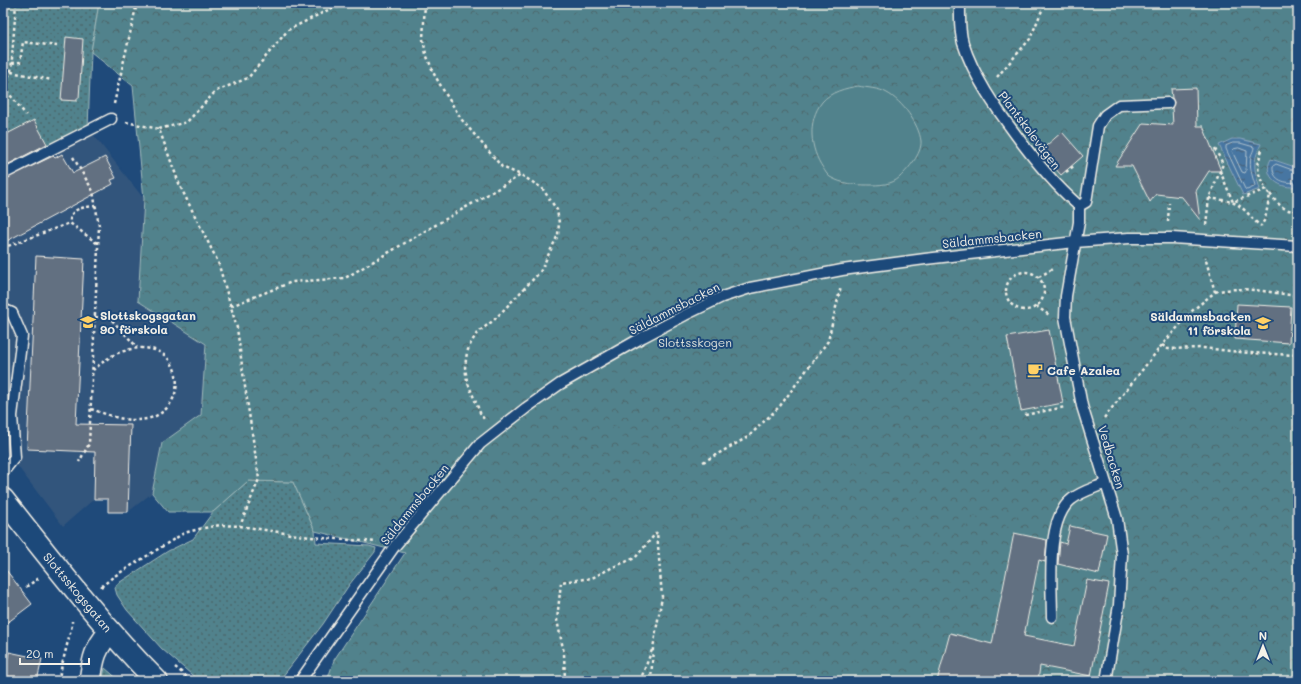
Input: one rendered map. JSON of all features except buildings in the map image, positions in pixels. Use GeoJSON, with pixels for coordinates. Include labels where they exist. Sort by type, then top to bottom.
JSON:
{"type":"FeatureCollection","features":[{"type":"Feature","properties":{"kind":"street","name":"Slottsskogsgatan"},"geometry":{"type":"LineString","coordinates":[[3,499],[110,631],[157,681]]}},
{"type":"Feature","properties":{"kind":"street"},"geometry":{"type":"LineString","coordinates":[[90,681],[96,650],[110,631]]}},
{"type":"Feature","properties":{"kind":"lane","name":"Plantskolevägen"},"geometry":{"type":"LineString","coordinates":[[960,3],[960,23],[963,42],[971,63],[988,95],[997,110],[1058,188],[1079,206]]}},
{"type":"Feature","properties":{"kind":"lane"},"geometry":{"type":"LineString","coordinates":[[1075,242],[1079,222],[1079,206],[1086,202],[1098,126],[1105,115],[1119,105],[1168,103]]}},
{"type":"Feature","properties":{"kind":"lane"},"geometry":{"type":"LineString","coordinates":[[3,174],[111,119]]}},
{"type":"Feature","properties":{"kind":"lane","name":"Säldammsbacken"},"geometry":{"type":"LineString","coordinates":[[300,681],[394,548],[480,444],[560,384],[650,333],[722,297],[750,288],[842,270],[925,258],[1075,242],[1129,238],[1172,238],[1298,246]]}},
{"type":"Feature","properties":{"kind":"lane","name":"Vedbacken"},"geometry":{"type":"LineString","coordinates":[[1075,242],[1066,296],[1065,317],[1081,404],[1117,519],[1122,556],[1119,606],[1106,681]]}},
{"type":"Feature","properties":{"kind":"lane"},"geometry":{"type":"LineString","coordinates":[[3,309],[12,313],[22,336],[12,416],[15,457],[3,472]]}},
{"type":"Feature","properties":{"kind":"lane"},"geometry":{"type":"LineString","coordinates":[[1052,617],[1051,553],[1055,531],[1062,512],[1071,499],[1106,483]]}},
{"type":"Feature","properties":{"kind":"path"},"geometry":{"type":"LineString","coordinates":[[3,80],[7,78],[11,72],[16,3]]}},
{"type":"Feature","properties":{"kind":"path"},"geometry":{"type":"LineString","coordinates":[[137,3],[111,119],[158,129],[187,122],[216,91],[248,78],[288,30],[332,8],[360,3]]}},
{"type":"Feature","properties":{"kind":"path"},"geometry":{"type":"LineString","coordinates":[[425,3],[423,39],[426,54],[434,74],[462,120],[502,167],[521,175],[542,188],[557,210],[559,223],[558,235],[540,272],[494,320],[477,333],[467,352],[465,367],[467,381],[480,415],[494,432]]}},
{"type":"Feature","properties":{"kind":"path"},"geometry":{"type":"LineString","coordinates":[[451,3],[463,3]]}},
{"type":"Feature","properties":{"kind":"path"},"geometry":{"type":"LineString","coordinates":[[1012,62],[1030,39],[1045,3]]}},
{"type":"Feature","properties":{"kind":"path"},"geometry":{"type":"LineString","coordinates":[[12,63],[20,62],[23,42],[57,46]]}},
{"type":"Feature","properties":{"kind":"path"},"geometry":{"type":"LineString","coordinates":[[11,72],[52,80]]}},
{"type":"Feature","properties":{"kind":"path"},"geometry":{"type":"LineString","coordinates":[[3,86],[26,115]]}},
{"type":"Feature","properties":{"kind":"path"},"geometry":{"type":"LineString","coordinates":[[158,129],[180,186],[218,262],[237,328],[259,479],[240,526]]}},
{"type":"Feature","properties":{"kind":"path"},"geometry":{"type":"LineString","coordinates":[[65,142],[93,191],[99,226],[89,444],[79,462]]}},
{"type":"Feature","properties":{"kind":"path"},"geometry":{"type":"LineString","coordinates":[[1215,292],[1205,256],[1204,240],[1208,198],[1223,164],[1216,149]]}},
{"type":"Feature","properties":{"kind":"path"},"geometry":{"type":"LineString","coordinates":[[1261,226],[1265,219],[1270,195],[1260,179],[1258,162],[1262,150]]}},
{"type":"Feature","properties":{"kind":"path"},"geometry":{"type":"LineString","coordinates":[[1219,171],[1233,202]]}},
{"type":"Feature","properties":{"kind":"path"},"geometry":{"type":"LineString","coordinates":[[231,306],[292,282],[345,278],[521,175]]}},
{"type":"Feature","properties":{"kind":"path"},"geometry":{"type":"LineString","coordinates":[[1233,202],[1266,189]]}},
{"type":"Feature","properties":{"kind":"path"},"geometry":{"type":"LineString","coordinates":[[1266,189],[1282,208],[1291,212],[1298,211]]}},
{"type":"Feature","properties":{"kind":"path"},"geometry":{"type":"LineString","coordinates":[[1208,198],[1233,202],[1242,207],[1255,222]]}},
{"type":"Feature","properties":{"kind":"path"},"geometry":{"type":"LineString","coordinates":[[70,223],[70,218],[74,212],[83,207],[96,206]]}},
{"type":"Feature","properties":{"kind":"path"},"geometry":{"type":"LineString","coordinates":[[70,223],[98,244]]}},
{"type":"Feature","properties":{"kind":"path"},"geometry":{"type":"LineString","coordinates":[[3,249],[70,223]]}},
{"type":"Feature","properties":{"kind":"path"},"geometry":{"type":"LineString","coordinates":[[703,462],[748,437],[780,406],[828,341],[843,278],[842,270]]}},
{"type":"Feature","properties":{"kind":"path"},"geometry":{"type":"LineString","coordinates":[[1027,271],[1035,274],[1042,281],[1044,295],[1040,303],[1032,308],[1023,310],[1018,309],[1008,300],[1005,291],[1006,286],[1013,275],[1027,271]]}},
{"type":"Feature","properties":{"kind":"path"},"geometry":{"type":"LineString","coordinates":[[1091,434],[1162,345],[1193,310],[1215,292],[1227,289],[1298,296]]}},
{"type":"Feature","properties":{"kind":"path"},"geometry":{"type":"LineString","coordinates":[[95,317],[110,318],[138,348]]}},
{"type":"Feature","properties":{"kind":"path"},"geometry":{"type":"LineString","coordinates":[[1162,345],[1168,349],[1203,348],[1249,353],[1298,355]]}},
{"type":"Feature","properties":{"kind":"path"},"geometry":{"type":"LineString","coordinates":[[90,409],[128,420],[139,420],[151,417],[161,413],[173,400],[177,378],[175,369],[164,355],[157,350],[145,348],[123,351],[109,357],[92,370]]}},
{"type":"Feature","properties":{"kind":"path"},"geometry":{"type":"LineString","coordinates":[[1025,415],[1081,404]]}},
{"type":"Feature","properties":{"kind":"path"},"geometry":{"type":"LineString","coordinates":[[113,577],[184,533],[220,525],[240,526],[310,537],[381,542],[394,548]]}},
{"type":"Feature","properties":{"kind":"path"},"geometry":{"type":"LineString","coordinates":[[565,681],[564,653],[557,620],[561,582],[592,578],[635,558],[657,532],[662,597],[653,648],[651,681]]}},
{"type":"Feature","properties":{"kind":"path"},"geometry":{"type":"LineString","coordinates":[[26,587],[40,577],[44,583]]}},
{"type":"Feature","properties":{"kind":"path"},"geometry":{"type":"LineString","coordinates":[[58,681],[72,625],[70,617]]}},
{"type":"Feature","properties":{"kind":"path"},"geometry":{"type":"LineString","coordinates":[[640,681],[653,648]]}},
{"type":"Feature","properties":{"kind":"shaded area","name":"Slottskogsgatan 90 förskola"},"geometry":{"type":"Polygon","coordinates":[[[88,128],[144,199],[138,301],[206,344],[201,415],[162,443],[152,493],[128,512],[108,512],[108,499],[94,499],[63,526],[3,447],[3,170],[88,128]]]}},
{"type":"Feature","properties":{"kind":"green space"},"geometry":{"type":"Polygon","coordinates":[[[3,3],[99,3],[91,52],[88,128],[3,170],[3,3]]]}},
{"type":"Feature","properties":{"kind":"green space","name":"Slottsskogen"},"geometry":{"type":"Polygon","coordinates":[[[99,3],[1298,3],[1298,681],[327,681],[334,660],[405,553],[315,531],[293,482],[248,481],[213,512],[168,512],[152,493],[162,443],[201,415],[206,344],[138,301],[144,199],[133,86],[91,52],[99,3]]]}},
{"type":"Feature","properties":{"kind":"green space"},"geometry":{"type":"Polygon","coordinates":[[[858,86],[880,90],[893,97],[904,107],[920,134],[921,146],[917,156],[907,170],[893,182],[877,185],[844,183],[830,177],[826,173],[815,152],[812,126],[817,110],[822,102],[829,96],[843,89],[858,86]]]}},
{"type":"Feature","properties":{"kind":"green space"},"geometry":{"type":"Polygon","coordinates":[[[248,481],[293,482],[315,531],[316,543],[369,546],[376,548],[375,552],[349,585],[323,624],[279,681],[199,681],[162,649],[127,610],[117,595],[115,588],[117,584],[168,551],[193,539],[213,512],[248,481]]]}},
{"type":"Feature","properties":{"kind":"green space"},"geometry":{"type":"Polygon","coordinates":[[[105,668],[120,681],[102,681],[105,668]]]}},
{"type":"Feature","properties":{"kind":"water"},"geometry":{"type":"Polygon","coordinates":[[[1232,139],[1240,139],[1261,144],[1255,161],[1256,176],[1260,189],[1243,195],[1219,145],[1232,139]]]}},
{"type":"Feature","properties":{"kind":"water"},"geometry":{"type":"Polygon","coordinates":[[[1271,159],[1298,168],[1298,186],[1285,186],[1274,181],[1269,171],[1271,159]]]}},
{"type":"Feature","properties":{"kind":"place","name":"Slottskogsgatan 90 förskola"},"geometry":{"type":"Point","coordinates":[88,322]}},
{"type":"Feature","properties":{"kind":"place","name":"Säldammsbacken 11 förskola"},"geometry":{"type":"Point","coordinates":[1263,323]}},
{"type":"Feature","properties":{"kind":"place","name":"Cafe Azalea"},"geometry":{"type":"Point","coordinates":[1035,370]}}]}
